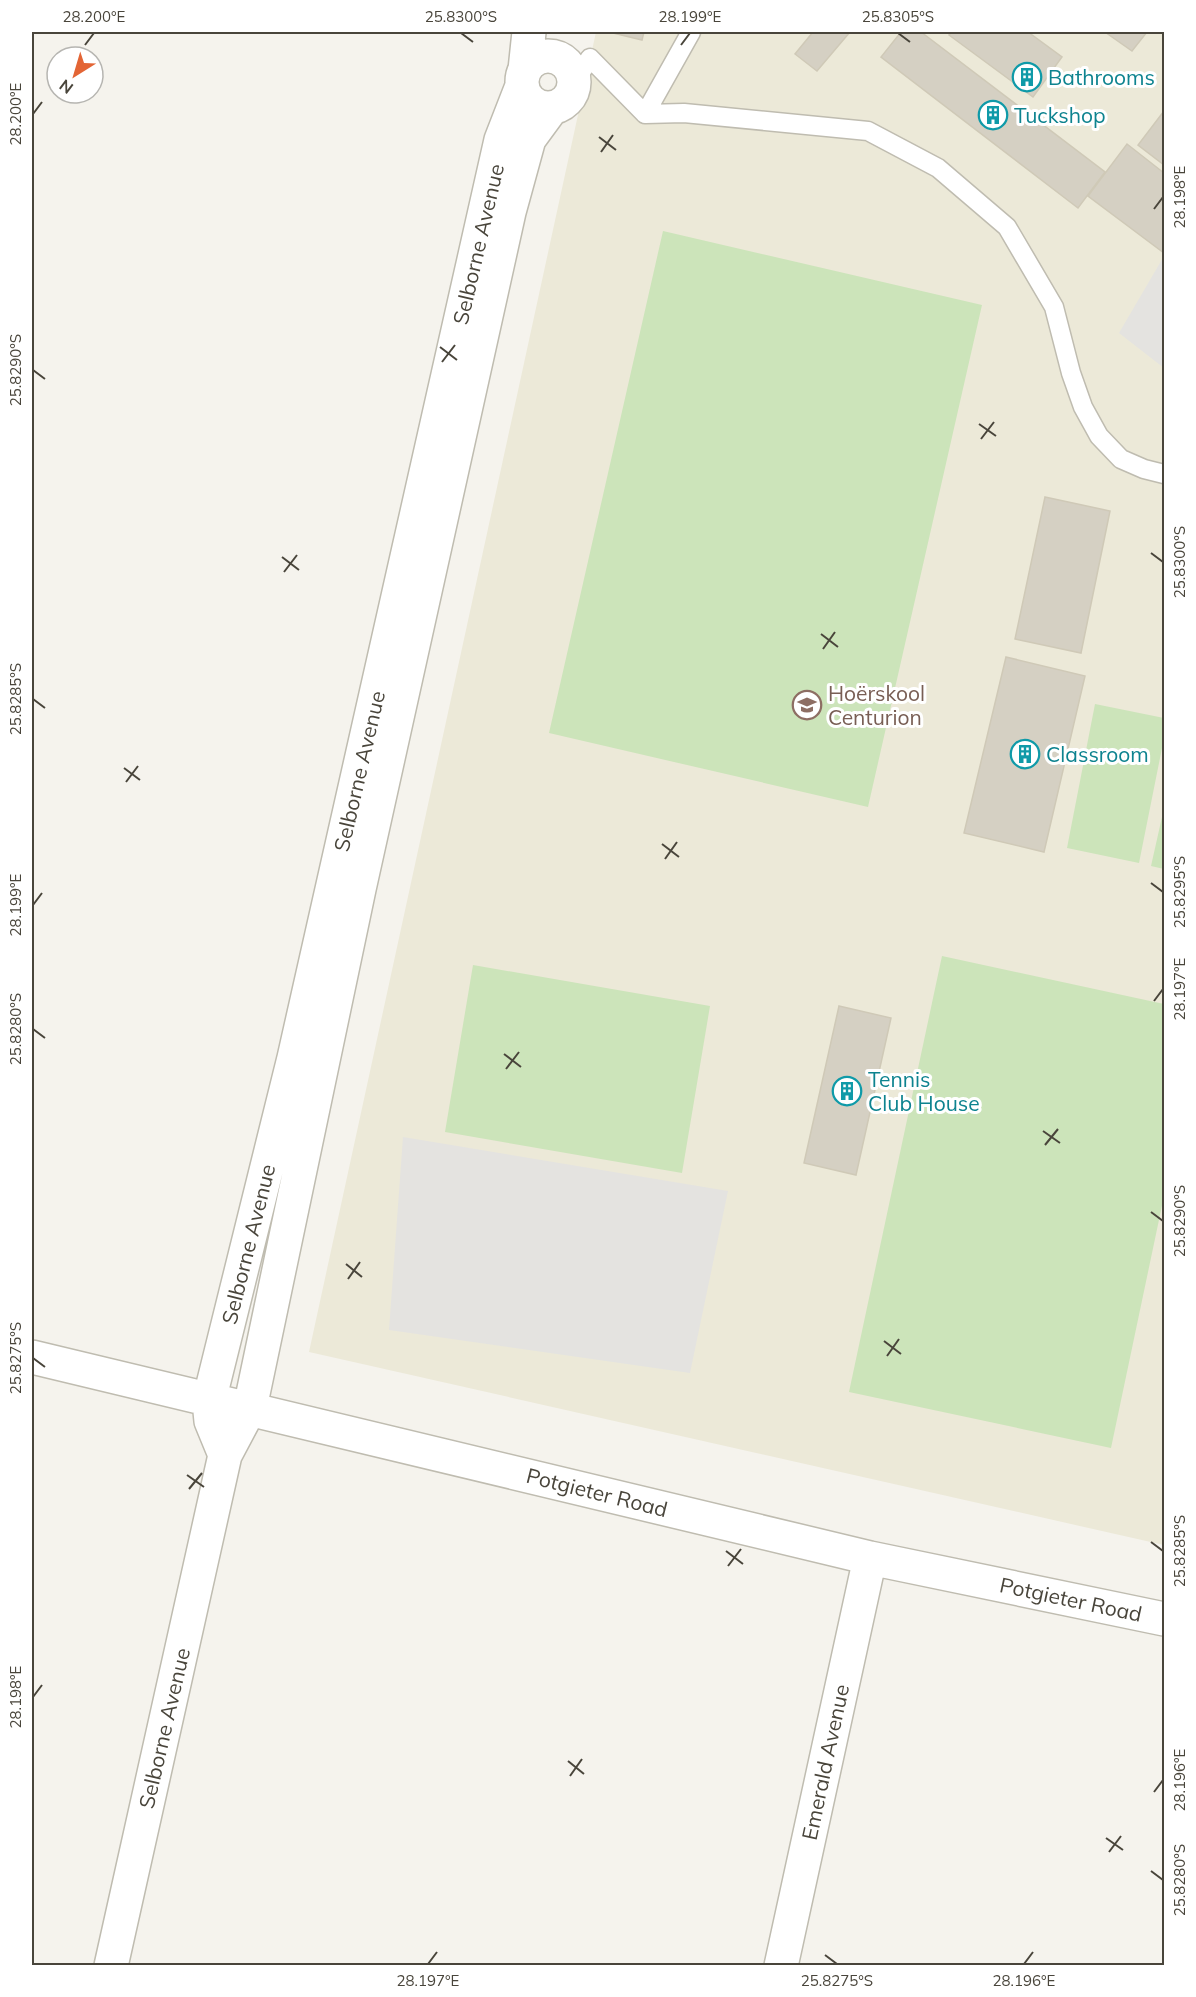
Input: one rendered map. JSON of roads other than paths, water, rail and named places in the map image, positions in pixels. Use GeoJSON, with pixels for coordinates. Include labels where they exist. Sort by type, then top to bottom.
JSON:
{"type":"FeatureCollection","features":[{"type":"Feature","properties":{"kind":"street","name":"Selborne Avenue"},"geometry":{"type":"LineString","coordinates":[[111,1965],[225,1455],[250,1408],[307,1062],[404,627],[501,140],[523,78],[529,32]]}},
{"type":"Feature","properties":{"kind":"street"},"geometry":{"type":"LineString","coordinates":[[550,56],[568,58],[572,94],[564,104],[551,109],[528,99],[523,78],[535,59],[550,56]]}},
{"type":"Feature","properties":{"kind":"street","name":"Selborne Avenue"},"geometry":{"type":"LineString","coordinates":[[404,627],[447,500],[509,212],[529,139],[551,109]]}},
{"type":"Feature","properties":{"kind":"street","name":"Selborne Avenue"},"geometry":{"type":"LineString","coordinates":[[225,1455],[211,1421],[209,1401],[307,1062]]}},
{"type":"Feature","properties":{"kind":"street","name":"Potgieter Road"},"geometry":{"type":"LineString","coordinates":[[32,1357],[870,1558],[1164,1619]]}},
{"type":"Feature","properties":{"kind":"street","name":"Emerald Avenue"},"geometry":{"type":"LineString","coordinates":[[781,1965],[870,1558]]}},
{"type":"Feature","properties":{"kind":"lane"},"geometry":{"type":"LineString","coordinates":[[645,114],[691,32]]}},
{"type":"Feature","properties":{"kind":"lane"},"geometry":{"type":"LineString","coordinates":[[568,58],[590,58],[645,114],[684,113],[868,132],[938,168],[1007,227],[1054,307],[1071,373],[1083,407],[1099,436],[1121,459],[1144,469],[1164,474]]}},
{"type":"Feature","properties":{"kind":"place","name":"Bathrooms"},"geometry":{"type":"Point","coordinates":[1027,77]}},
{"type":"Feature","properties":{"kind":"place","name":"Tuckshop"},"geometry":{"type":"Point","coordinates":[993,115]}},
{"type":"Feature","properties":{"kind":"place","name":"Hoërskool Centurion"},"geometry":{"type":"Point","coordinates":[807,705]}},
{"type":"Feature","properties":{"kind":"place","name":"Classroom"},"geometry":{"type":"Point","coordinates":[1025,754]}},
{"type":"Feature","properties":{"kind":"place","name":"Tennis Club House"},"geometry":{"type":"Point","coordinates":[847,1091]}}]}
